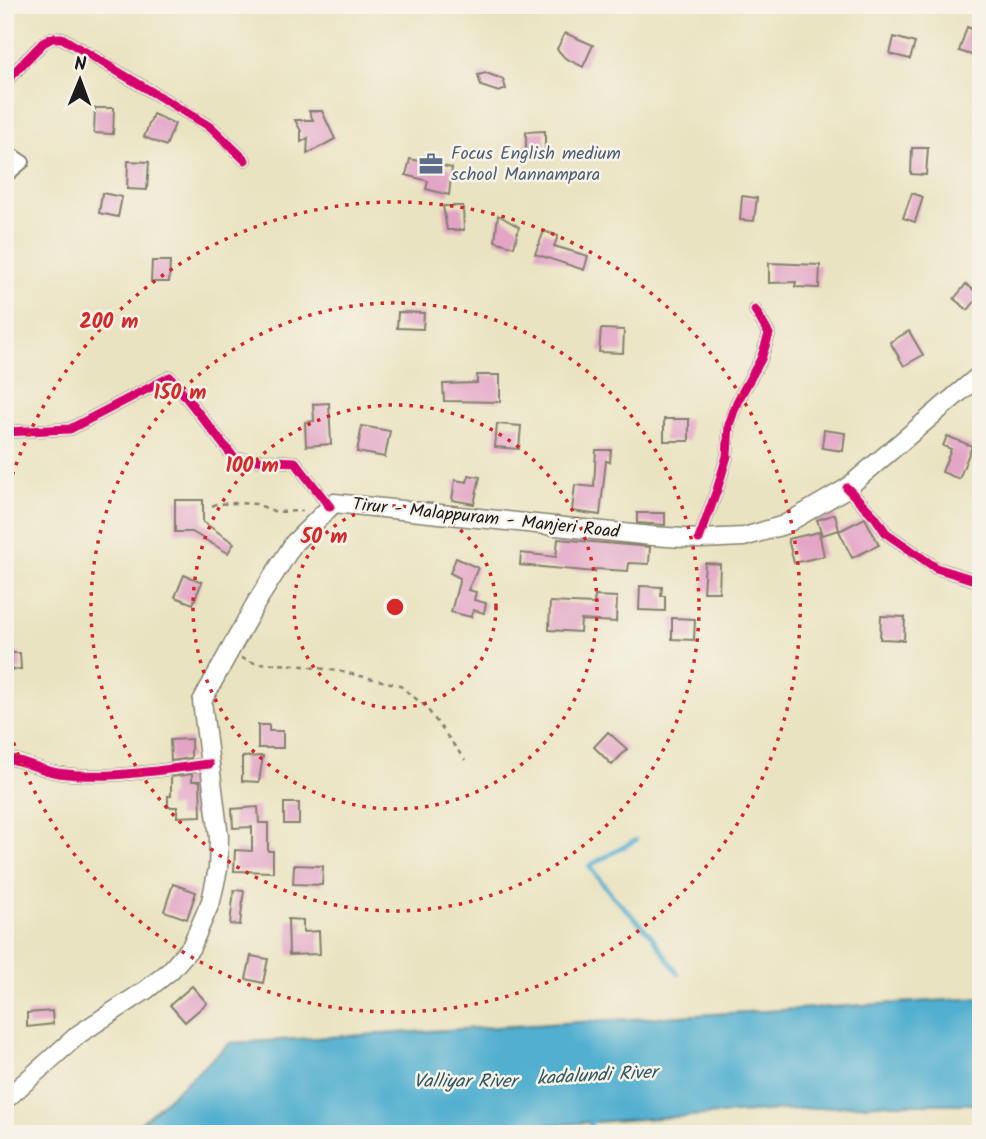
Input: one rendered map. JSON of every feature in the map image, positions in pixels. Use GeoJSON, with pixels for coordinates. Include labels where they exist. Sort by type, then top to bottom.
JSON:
{"type":"FeatureCollection","features":[{"type":"Feature","properties":{"kind":"main road","name":"Tirur - Malappuram - Manjeri Road"},"geometry":{"type":"LineString","coordinates":[[5,1100],[79,1034],[170,971],[191,947],[211,901],[218,869],[219,837],[202,701],[256,603],[294,543],[334,503],[699,539],[744,537],[784,524],[847,488],[981,374]]}},
{"type":"Feature","properties":{"kind":"street"},"geometry":{"type":"LineString","coordinates":[[5,82],[43,43],[52,38],[62,38],[212,128],[245,160]]}},
{"type":"Feature","properties":{"kind":"street"},"geometry":{"type":"LineString","coordinates":[[5,149],[24,162],[5,178]]}},
{"type":"Feature","properties":{"kind":"street"},"geometry":{"type":"LineString","coordinates":[[699,539],[727,456],[729,425],[737,402],[761,359],[769,334],[755,310]]}},
{"type":"Feature","properties":{"kind":"street"},"geometry":{"type":"LineString","coordinates":[[5,432],[70,429],[170,377],[235,459],[295,462],[330,507]]}},
{"type":"Feature","properties":{"kind":"street"},"geometry":{"type":"LineString","coordinates":[[847,488],[875,517],[886,533],[936,568],[981,582]]}},
{"type":"Feature","properties":{"kind":"street"},"geometry":{"type":"LineString","coordinates":[[5,758],[55,773],[88,776],[209,764]]}},
{"type":"Feature","properties":{"kind":"path"},"geometry":{"type":"LineString","coordinates":[[212,506],[247,503],[267,507],[276,512],[330,507]]}},
{"type":"Feature","properties":{"kind":"path"},"geometry":{"type":"LineString","coordinates":[[228,654],[255,663],[340,671],[399,685],[425,706],[465,760]]}},
{"type":"Feature","properties":{"kind":"water","name":"Valliyar River"},"geometry":{"type":"Polygon","coordinates":[[[981,998],[981,1104],[878,1104],[500,1128],[471,1134],[128,1134],[230,1043],[981,998]]]}},
{"type":"Feature","properties":{"kind":"building"},"geometry":{"type":"Polygon","coordinates":[[[967,27],[981,32],[981,58],[959,51],[967,27]]]}},
{"type":"Feature","properties":{"kind":"building"},"geometry":{"type":"Polygon","coordinates":[[[565,33],[593,45],[583,67],[565,58],[557,49],[565,33]]]}},
{"type":"Feature","properties":{"kind":"building"},"geometry":{"type":"Polygon","coordinates":[[[894,37],[915,43],[910,59],[890,54],[894,37]]]}},
{"type":"Feature","properties":{"kind":"building"},"geometry":{"type":"Polygon","coordinates":[[[486,73],[503,79],[506,89],[499,92],[481,86],[478,75],[486,73]]]}},
{"type":"Feature","properties":{"kind":"building"},"geometry":{"type":"Polygon","coordinates":[[[95,108],[114,108],[113,134],[94,133],[95,108]]]}},
{"type":"Feature","properties":{"kind":"building"},"geometry":{"type":"Polygon","coordinates":[[[309,111],[322,111],[335,139],[307,154],[308,138],[301,142],[301,131],[295,120],[313,120],[309,111]]]}},
{"type":"Feature","properties":{"kind":"building"},"geometry":{"type":"Polygon","coordinates":[[[153,114],[175,124],[166,146],[144,137],[153,114]]]}},
{"type":"Feature","properties":{"kind":"building"},"geometry":{"type":"Polygon","coordinates":[[[545,131],[545,155],[526,155],[526,132],[545,131]]]}},
{"type":"Feature","properties":{"kind":"building"},"geometry":{"type":"Polygon","coordinates":[[[912,148],[928,148],[926,175],[911,174],[912,148]]]}},
{"type":"Feature","properties":{"kind":"building"},"geometry":{"type":"Polygon","coordinates":[[[410,159],[452,168],[449,195],[426,189],[428,181],[406,175],[410,159]]]}},
{"type":"Feature","properties":{"kind":"building"},"geometry":{"type":"Polygon","coordinates":[[[128,161],[149,162],[147,190],[127,189],[128,161]]]}},
{"type":"Feature","properties":{"kind":"building"},"geometry":{"type":"Polygon","coordinates":[[[102,193],[122,197],[118,217],[99,213],[102,193]]]}},
{"type":"Feature","properties":{"kind":"building"},"geometry":{"type":"Polygon","coordinates":[[[912,193],[923,197],[915,222],[903,218],[912,193]]]}},
{"type":"Feature","properties":{"kind":"building"},"geometry":{"type":"Polygon","coordinates":[[[742,196],[757,198],[754,221],[740,220],[742,196]]]}},
{"type":"Feature","properties":{"kind":"building"},"geometry":{"type":"Polygon","coordinates":[[[443,206],[463,206],[464,230],[447,230],[443,206]]]}},
{"type":"Feature","properties":{"kind":"building"},"geometry":{"type":"Polygon","coordinates":[[[498,215],[519,227],[514,247],[495,241],[498,215]]]}},
{"type":"Feature","properties":{"kind":"building"},"geometry":{"type":"Polygon","coordinates":[[[544,231],[558,236],[554,246],[588,256],[584,270],[535,254],[544,231]]]}},
{"type":"Feature","properties":{"kind":"building"},"geometry":{"type":"Polygon","coordinates":[[[152,261],[170,261],[169,282],[151,282],[152,261]]]}},
{"type":"Feature","properties":{"kind":"building"},"geometry":{"type":"Polygon","coordinates":[[[769,263],[820,265],[819,288],[795,287],[796,282],[769,283],[769,263]]]}},
{"type":"Feature","properties":{"kind":"building"},"geometry":{"type":"Polygon","coordinates":[[[966,284],[980,295],[968,310],[954,299],[966,284]]]}},
{"type":"Feature","properties":{"kind":"building"},"geometry":{"type":"Polygon","coordinates":[[[398,312],[424,313],[423,329],[397,328],[398,312]]]}},
{"type":"Feature","properties":{"kind":"building"},"geometry":{"type":"Polygon","coordinates":[[[601,329],[624,330],[623,353],[599,352],[601,329]]]}},
{"type":"Feature","properties":{"kind":"building"},"geometry":{"type":"Polygon","coordinates":[[[909,331],[923,355],[904,366],[890,342],[909,331]]]}},
{"type":"Feature","properties":{"kind":"building"},"geometry":{"type":"Polygon","coordinates":[[[477,375],[500,375],[500,402],[444,401],[443,384],[477,383],[477,375]]]}},
{"type":"Feature","properties":{"kind":"building"},"geometry":{"type":"Polygon","coordinates":[[[329,403],[331,444],[306,446],[305,422],[314,421],[313,404],[329,403]]]}},
{"type":"Feature","properties":{"kind":"building"},"geometry":{"type":"Polygon","coordinates":[[[664,419],[689,419],[689,441],[664,441],[664,419]]]}},
{"type":"Feature","properties":{"kind":"building"},"geometry":{"type":"Polygon","coordinates":[[[497,424],[521,426],[519,449],[495,447],[497,424]]]}},
{"type":"Feature","properties":{"kind":"building"},"geometry":{"type":"Polygon","coordinates":[[[362,426],[390,431],[385,457],[357,452],[362,426]]]}},
{"type":"Feature","properties":{"kind":"building"},"geometry":{"type":"Polygon","coordinates":[[[824,430],[845,433],[843,451],[822,448],[824,430]]]}},
{"type":"Feature","properties":{"kind":"building"},"geometry":{"type":"Polygon","coordinates":[[[947,436],[972,446],[959,479],[942,472],[951,449],[943,446],[947,436]]]}},
{"type":"Feature","properties":{"kind":"building"},"geometry":{"type":"Polygon","coordinates":[[[596,450],[611,450],[610,462],[606,461],[600,515],[572,511],[575,485],[594,487],[596,450]]]}},
{"type":"Feature","properties":{"kind":"building"},"geometry":{"type":"Polygon","coordinates":[[[469,475],[480,477],[474,504],[452,500],[455,480],[467,482],[469,475]]]}},
{"type":"Feature","properties":{"kind":"building"},"geometry":{"type":"Polygon","coordinates":[[[175,500],[203,500],[203,522],[234,543],[228,553],[192,532],[175,532],[175,500]]]}},
{"type":"Feature","properties":{"kind":"building"},"geometry":{"type":"Polygon","coordinates":[[[637,513],[665,513],[665,525],[637,523],[637,513]]]}},
{"type":"Feature","properties":{"kind":"building"},"geometry":{"type":"Polygon","coordinates":[[[835,514],[839,530],[822,535],[817,520],[835,514]]]}},
{"type":"Feature","properties":{"kind":"building"},"geometry":{"type":"Polygon","coordinates":[[[865,518],[879,545],[852,558],[839,531],[865,518]]]}},
{"type":"Feature","properties":{"kind":"building"},"geometry":{"type":"Polygon","coordinates":[[[819,532],[824,556],[794,563],[788,539],[819,532]]]}},
{"type":"Feature","properties":{"kind":"building"},"geometry":{"type":"Polygon","coordinates":[[[558,539],[650,547],[649,564],[629,563],[628,571],[595,569],[595,572],[520,565],[521,553],[556,557],[558,539]]]}},
{"type":"Feature","properties":{"kind":"building"},"geometry":{"type":"Polygon","coordinates":[[[456,558],[478,568],[468,590],[476,592],[474,600],[486,603],[484,613],[473,610],[471,617],[451,612],[460,578],[450,573],[456,558]]]}},
{"type":"Feature","properties":{"kind":"building"},"geometry":{"type":"Polygon","coordinates":[[[705,563],[720,564],[719,592],[703,592],[705,563]]]}},
{"type":"Feature","properties":{"kind":"building"},"geometry":{"type":"Polygon","coordinates":[[[184,575],[202,582],[193,604],[175,597],[184,575]]]}},
{"type":"Feature","properties":{"kind":"building"},"geometry":{"type":"Polygon","coordinates":[[[640,586],[662,587],[661,596],[665,596],[665,611],[639,610],[640,586]]]}},
{"type":"Feature","properties":{"kind":"building"},"geometry":{"type":"Polygon","coordinates":[[[595,596],[617,597],[616,622],[581,620],[580,632],[549,630],[550,602],[594,604],[595,596]]]}},
{"type":"Feature","properties":{"kind":"building"},"geometry":{"type":"Polygon","coordinates":[[[881,616],[905,617],[904,640],[880,639],[881,616]]]}},
{"type":"Feature","properties":{"kind":"building"},"geometry":{"type":"Polygon","coordinates":[[[672,618],[695,619],[694,640],[672,639],[672,618]]]}},
{"type":"Feature","properties":{"kind":"building"},"geometry":{"type":"Polygon","coordinates":[[[5,653],[20,653],[21,669],[5,670],[5,653]]]}},
{"type":"Feature","properties":{"kind":"building"},"geometry":{"type":"Polygon","coordinates":[[[258,725],[269,725],[269,731],[283,731],[283,748],[258,748],[258,725]]]}},
{"type":"Feature","properties":{"kind":"building"},"geometry":{"type":"Polygon","coordinates":[[[608,732],[627,749],[612,765],[594,747],[608,732]]]}},
{"type":"Feature","properties":{"kind":"building"},"geometry":{"type":"Polygon","coordinates":[[[191,739],[191,758],[171,761],[170,740],[191,739]]]}},
{"type":"Feature","properties":{"kind":"building"},"geometry":{"type":"Polygon","coordinates":[[[263,756],[259,782],[242,781],[242,757],[263,756]]]}},
{"type":"Feature","properties":{"kind":"building"},"geometry":{"type":"Polygon","coordinates":[[[192,774],[192,781],[200,781],[201,816],[177,817],[177,807],[168,807],[171,777],[192,774]]]}},
{"type":"Feature","properties":{"kind":"building"},"geometry":{"type":"Polygon","coordinates":[[[284,803],[299,803],[299,824],[284,824],[284,803]]]}},
{"type":"Feature","properties":{"kind":"building"},"geometry":{"type":"Polygon","coordinates":[[[258,807],[259,823],[268,823],[268,851],[273,851],[273,872],[234,871],[235,850],[252,851],[252,827],[233,828],[232,809],[258,807]]]}},
{"type":"Feature","properties":{"kind":"building"},"geometry":{"type":"Polygon","coordinates":[[[294,865],[323,866],[322,885],[293,884],[294,865]]]}},
{"type":"Feature","properties":{"kind":"building"},"geometry":{"type":"Polygon","coordinates":[[[173,884],[196,892],[187,919],[164,911],[173,884]]]}},
{"type":"Feature","properties":{"kind":"building"},"geometry":{"type":"Polygon","coordinates":[[[234,890],[244,891],[240,925],[230,924],[234,890]]]}},
{"type":"Feature","properties":{"kind":"building"},"geometry":{"type":"Polygon","coordinates":[[[288,919],[303,920],[303,932],[319,931],[320,954],[289,955],[288,919]]]}},
{"type":"Feature","properties":{"kind":"building"},"geometry":{"type":"Polygon","coordinates":[[[251,956],[268,959],[263,983],[246,979],[251,956]]]}},
{"type":"Feature","properties":{"kind":"building"},"geometry":{"type":"Polygon","coordinates":[[[192,986],[207,1003],[185,1022],[170,1005],[192,986]]]}},
{"type":"Feature","properties":{"kind":"building"},"geometry":{"type":"Polygon","coordinates":[[[52,1011],[53,1024],[27,1027],[27,1013],[52,1011]]]}},
{"type":"Feature","properties":{"kind":"waterway"},"geometry":{"type":"LineString","coordinates":[[636,840],[589,866],[611,894],[651,935],[678,974]]}},
{"type":"Feature","properties":{"kind":"waterway"},"geometry":{"type":"LineString","coordinates":[[586,1134],[595,1117]]}},
{"type":"Feature","properties":{"kind":"cycle path"},"geometry":{"type":"LineString","coordinates":[[5,82],[43,43],[52,38],[62,38],[212,128],[245,160]]}},
{"type":"Feature","properties":{"kind":"cycle path"},"geometry":{"type":"LineString","coordinates":[[699,539],[727,456],[729,425],[737,402],[761,359],[769,334],[755,310]]}},
{"type":"Feature","properties":{"kind":"cycle path"},"geometry":{"type":"LineString","coordinates":[[5,432],[70,429],[170,377],[235,459],[295,462],[330,507]]}},
{"type":"Feature","properties":{"kind":"cycle path"},"geometry":{"type":"LineString","coordinates":[[847,488],[875,517],[886,533],[936,568],[981,582]]}},
{"type":"Feature","properties":{"kind":"cycle path"},"geometry":{"type":"LineString","coordinates":[[5,758],[51,772],[77,775],[134,773],[209,764]]}},
{"type":"Feature","properties":{"kind":"place","name":"Focus English medium school Mannampara"},"geometry":{"type":"Point","coordinates":[431,164]}},
{"type":"Feature","properties":{"kind":"water label","name":"kadalundi River"},"geometry":{"type":"Point","coordinates":[597,1076]}}]}
